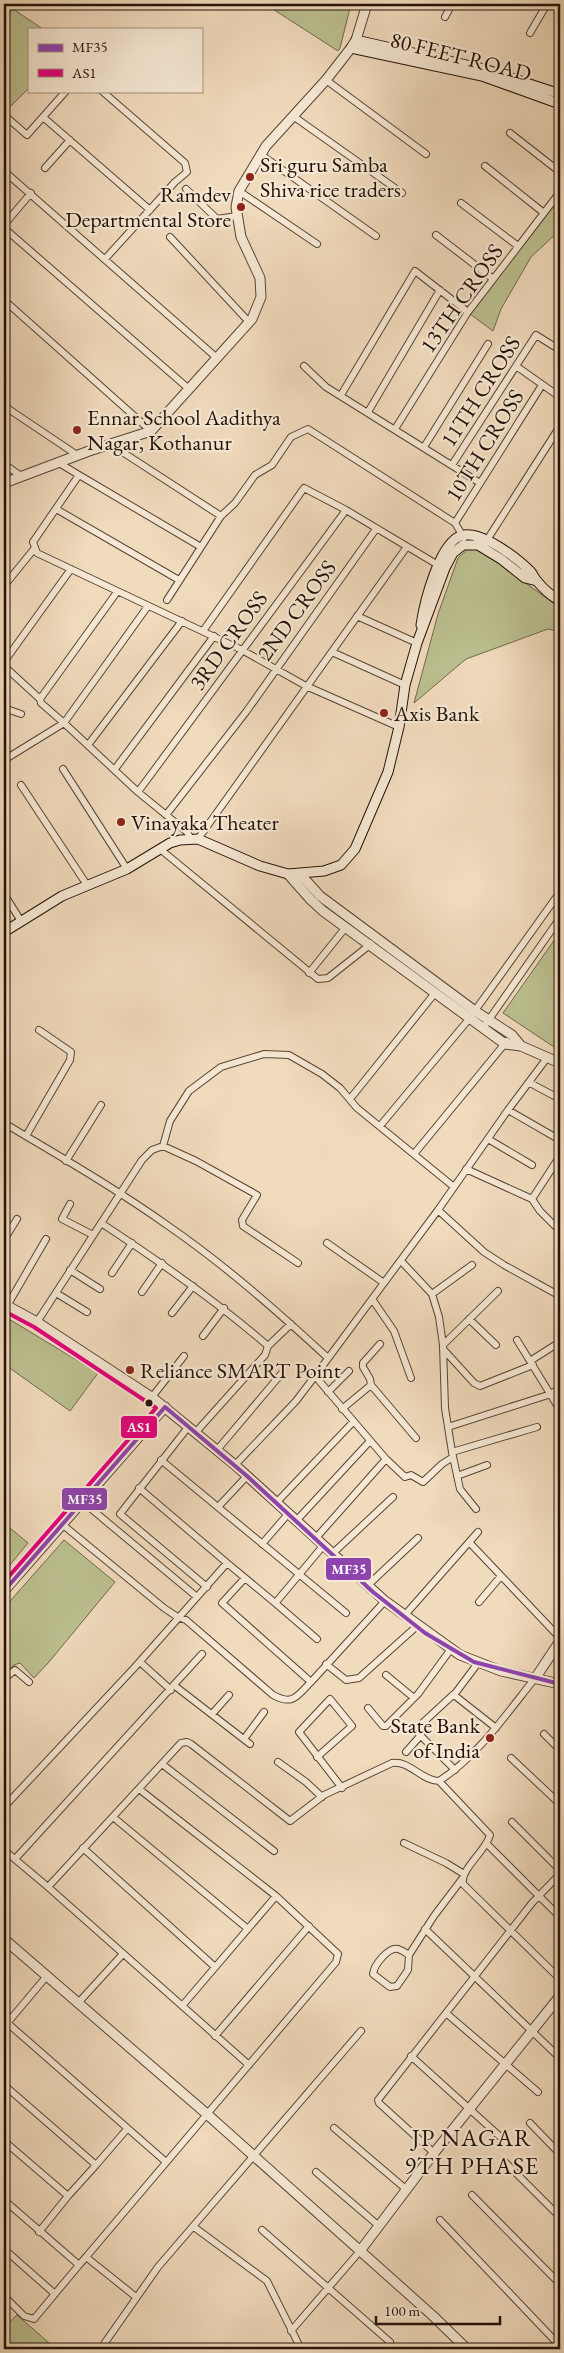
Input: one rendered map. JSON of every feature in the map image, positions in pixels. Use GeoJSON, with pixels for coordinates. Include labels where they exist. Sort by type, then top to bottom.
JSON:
{"type":"FeatureCollection","features":[{"type":"Feature","properties":{"kind":"street"},"geometry":{"type":"LineString","coordinates":[[4,483],[77,455],[151,431],[249,322],[261,297],[260,278],[240,237],[236,207],[239,191],[260,154],[326,80],[354,44],[367,4]]}},
{"type":"Feature","properties":{"kind":"street"},"geometry":{"type":"LineString","coordinates":[[445,17],[452,4]]}},
{"type":"Feature","properties":{"kind":"street"},"geometry":{"type":"LineString","coordinates":[[530,34],[547,4]]}},
{"type":"Feature","properties":{"kind":"street","name":"80 FEET ROAD"},"geometry":{"type":"LineString","coordinates":[[354,44],[544,93],[560,94]]}},
{"type":"Feature","properties":{"kind":"street"},"geometry":{"type":"LineString","coordinates":[[326,80],[426,154]]}},
{"type":"Feature","properties":{"kind":"street"},"geometry":{"type":"LineString","coordinates":[[4,115],[27,135],[65,92]]}},
{"type":"Feature","properties":{"kind":"street"},"geometry":{"type":"LineString","coordinates":[[103,92],[185,163],[187,167],[187,172],[105,259]]}},
{"type":"Feature","properties":{"kind":"street","name":"80 FEET ROAD"},"geometry":{"type":"LineString","coordinates":[[544,93],[560,104]]}},
{"type":"Feature","properties":{"kind":"street"},"geometry":{"type":"LineString","coordinates":[[293,116],[402,193]]}},
{"type":"Feature","properties":{"kind":"street"},"geometry":{"type":"LineString","coordinates":[[43,117],[150,210]]}},
{"type":"Feature","properties":{"kind":"street"},"geometry":{"type":"LineString","coordinates":[[510,133],[560,172]]}},
{"type":"Feature","properties":{"kind":"street"},"geometry":{"type":"LineString","coordinates":[[45,168],[70,140]]}},
{"type":"Feature","properties":{"kind":"street"},"geometry":{"type":"LineString","coordinates":[[260,154],[376,236]]}},
{"type":"Feature","properties":{"kind":"street"},"geometry":{"type":"LineString","coordinates":[[485,166],[544,213]]}},
{"type":"Feature","properties":{"kind":"street"},"geometry":{"type":"LineString","coordinates":[[4,171],[217,358]]}},
{"type":"Feature","properties":{"kind":"street"},"geometry":{"type":"LineString","coordinates":[[186,189],[217,219],[237,216]]}},
{"type":"Feature","properties":{"kind":"street"},"geometry":{"type":"LineString","coordinates":[[239,191],[317,244]]}},
{"type":"Feature","properties":{"kind":"street","name":"13TH CROSS"},"geometry":{"type":"LineString","coordinates":[[395,429],[468,312],[492,278],[560,192]]}},
{"type":"Feature","properties":{"kind":"street"},"geometry":{"type":"LineString","coordinates":[[31,193],[4,227],[189,389]]}},
{"type":"Feature","properties":{"kind":"street"},"geometry":{"type":"LineString","coordinates":[[461,203],[518,246]]}},
{"type":"Feature","properties":{"kind":"street"},"geometry":{"type":"LineString","coordinates":[[436,235],[492,278]]}},
{"type":"Feature","properties":{"kind":"street"},"geometry":{"type":"LineString","coordinates":[[170,237],[249,322]]}},
{"type":"Feature","properties":{"kind":"street"},"geometry":{"type":"LineString","coordinates":[[342,395],[416,272],[468,312]]}},
{"type":"Feature","properties":{"kind":"street"},"geometry":{"type":"LineString","coordinates":[[368,412],[440,290]]}},
{"type":"Feature","properties":{"kind":"street"},"geometry":{"type":"LineString","coordinates":[[4,300],[151,431]]}},
{"type":"Feature","properties":{"kind":"street","name":"11TH CROSS"},"geometry":{"type":"LineString","coordinates":[[452,465],[536,335],[560,350]]}},
{"type":"Feature","properties":{"kind":"street"},"geometry":{"type":"LineString","coordinates":[[424,447],[488,344]]}},
{"type":"Feature","properties":{"kind":"street"},"geometry":{"type":"LineString","coordinates":[[304,366],[326,387],[342,395],[480,483]]}},
{"type":"Feature","properties":{"kind":"street"},"geometry":{"type":"LineString","coordinates":[[516,366],[560,397]]}},
{"type":"Feature","properties":{"kind":"street","name":"10TH CROSS"},"geometry":{"type":"LineString","coordinates":[[455,523],[542,385]]}},
{"type":"Feature","properties":{"kind":"street"},"geometry":{"type":"LineString","coordinates":[[4,406],[77,455]]}},
{"type":"Feature","properties":{"kind":"street"},"geometry":{"type":"LineString","coordinates":[[487,540],[560,426]]}},
{"type":"Feature","properties":{"kind":"street"},"geometry":{"type":"LineString","coordinates":[[167,600],[221,516],[235,503],[255,475],[272,465],[291,437],[308,430],[455,523],[463,535],[465,544]]}},
{"type":"Feature","properties":{"kind":"street"},"geometry":{"type":"LineString","coordinates":[[110,444],[221,516]]}},
{"type":"Feature","properties":{"kind":"street"},"geometry":{"type":"LineString","coordinates":[[59,463],[201,547]]}},
{"type":"Feature","properties":{"kind":"street"},"geometry":{"type":"LineString","coordinates":[[4,464],[21,476]]}},
{"type":"Feature","properties":{"kind":"street"},"geometry":{"type":"LineString","coordinates":[[4,586],[34,549],[33,542],[80,475]]}},
{"type":"Feature","properties":{"kind":"street"},"geometry":{"type":"LineString","coordinates":[[204,631],[306,488],[438,565]]}},
{"type":"Feature","properties":{"kind":"street"},"geometry":{"type":"LineString","coordinates":[[56,509],[179,580]]}},
{"type":"Feature","properties":{"kind":"street","name":"3RD CROSS"},"geometry":{"type":"LineString","coordinates":[[138,792],[346,510]]}},
{"type":"Feature","properties":{"kind":"street","name":"2ND CROSS"},"geometry":{"type":"LineString","coordinates":[[166,815],[246,712],[376,529]]}},
{"type":"Feature","properties":{"kind":"street"},"geometry":{"type":"LineString","coordinates":[[4,932],[62,896],[127,869],[160,849],[180,840],[194,839],[260,866],[288,874],[324,871],[341,864],[355,850],[388,772],[399,727],[405,685],[420,633],[423,608],[438,565],[450,545],[463,535],[480,536],[531,572],[537,581],[560,601]]}},
{"type":"Feature","properties":{"kind":"street"},"geometry":{"type":"LineString","coordinates":[[420,633],[431,611],[445,568],[453,553],[465,544],[478,545],[502,559],[526,578],[537,581]]}},
{"type":"Feature","properties":{"kind":"street"},"geometry":{"type":"LineString","coordinates":[[194,839],[406,548]]}},
{"type":"Feature","properties":{"kind":"street"},"geometry":{"type":"LineString","coordinates":[[34,549],[117,592],[242,650],[306,686],[399,727]]}},
{"type":"Feature","properties":{"kind":"street"},"geometry":{"type":"LineString","coordinates":[[4,662],[71,569]]}},
{"type":"Feature","properties":{"kind":"street"},"geometry":{"type":"LineString","coordinates":[[40,699],[117,592]]}},
{"type":"Feature","properties":{"kind":"street"},"geometry":{"type":"LineString","coordinates":[[4,760],[64,723],[148,606]]}},
{"type":"Feature","properties":{"kind":"street"},"geometry":{"type":"LineString","coordinates":[[357,616],[417,643]]}},
{"type":"Feature","properties":{"kind":"street"},"geometry":{"type":"LineString","coordinates":[[88,745],[182,621]]}},
{"type":"Feature","properties":{"kind":"street"},"geometry":{"type":"LineString","coordinates":[[114,769],[214,636]]}},
{"type":"Feature","properties":{"kind":"street"},"geometry":{"type":"LineString","coordinates":[[332,652],[405,685]]}},
{"type":"Feature","properties":{"kind":"street"},"geometry":{"type":"LineString","coordinates":[[4,666],[138,792],[188,832],[194,839]]}},
{"type":"Feature","properties":{"kind":"street"},"geometry":{"type":"LineString","coordinates":[[4,708],[21,714]]}},
{"type":"Feature","properties":{"kind":"street"},"geometry":{"type":"LineString","coordinates":[[63,769],[127,869]]}},
{"type":"Feature","properties":{"kind":"street"},"geometry":{"type":"LineString","coordinates":[[21,784],[87,885]]}},
{"type":"Feature","properties":{"kind":"street"},"geometry":{"type":"LineString","coordinates":[[160,849],[309,973],[318,978],[328,978],[371,944]]}},
{"type":"Feature","properties":{"kind":"street"},"geometry":{"type":"LineString","coordinates":[[288,874],[310,900],[469,1019],[505,1044],[521,1046],[560,1063]]}},
{"type":"Feature","properties":{"kind":"street"},"geometry":{"type":"LineString","coordinates":[[300,874],[320,896],[512,1035],[521,1046]]}},
{"type":"Feature","properties":{"kind":"street"},"geometry":{"type":"LineString","coordinates":[[380,1126],[469,1019],[560,892]]}},
{"type":"Feature","properties":{"kind":"street"},"geometry":{"type":"LineString","coordinates":[[4,894],[21,921]]}},
{"type":"Feature","properties":{"kind":"street"},"geometry":{"type":"LineString","coordinates":[[483,1028],[560,918]]}},
{"type":"Feature","properties":{"kind":"street"},"geometry":{"type":"LineString","coordinates":[[309,973],[346,927]]}},
{"type":"Feature","properties":{"kind":"street"},"geometry":{"type":"LineString","coordinates":[[350,1099],[435,993]]}},
{"type":"Feature","properties":{"kind":"street"},"geometry":{"type":"LineString","coordinates":[[26,1136],[70,1060],[71,1052],[39,1030]]}},
{"type":"Feature","properties":{"kind":"street"},"geometry":{"type":"LineString","coordinates":[[414,1154],[512,1035]]}},
{"type":"Feature","properties":{"kind":"street"},"geometry":{"type":"LineString","coordinates":[[163,1146],[170,1121],[189,1091],[221,1067],[264,1054],[289,1055],[322,1074],[380,1126],[454,1187]]}},
{"type":"Feature","properties":{"kind":"street"},"geometry":{"type":"LineString","coordinates":[[235,1465],[296,1401],[401,1261],[547,1058]]}},
{"type":"Feature","properties":{"kind":"street"},"geometry":{"type":"LineString","coordinates":[[530,1082],[560,1099]]}},
{"type":"Feature","properties":{"kind":"street"},"geometry":{"type":"LineString","coordinates":[[66,1161],[101,1105]]}},
{"type":"Feature","properties":{"kind":"street"},"geometry":{"type":"LineString","coordinates":[[508,1110],[560,1140]]}},
{"type":"Feature","properties":{"kind":"street"},"geometry":{"type":"LineString","coordinates":[[4,1123],[120,1193],[168,1226],[256,1292],[328,1358]]}},
{"type":"Feature","properties":{"kind":"street"},"geometry":{"type":"LineString","coordinates":[[488,1139],[532,1165]]}},
{"type":"Feature","properties":{"kind":"street"},"geometry":{"type":"LineString","coordinates":[[37,1322],[142,1160],[152,1150],[163,1146],[196,1161],[258,1195],[241,1224],[298,1263]]}},
{"type":"Feature","properties":{"kind":"street"},"geometry":{"type":"LineString","coordinates":[[532,1199],[560,1156]]}},
{"type":"Feature","properties":{"kind":"street"},"geometry":{"type":"LineString","coordinates":[[466,1169],[532,1199],[540,1211],[559,1228]]}},
{"type":"Feature","properties":{"kind":"street"},"geometry":{"type":"LineString","coordinates":[[70,1204],[62,1219],[93,1235]]}},
{"type":"Feature","properties":{"kind":"street"},"geometry":{"type":"LineString","coordinates":[[438,1210],[484,1252],[560,1296]]}},
{"type":"Feature","properties":{"kind":"street"},"geometry":{"type":"LineString","coordinates":[[4,1240],[17,1219]]}},
{"type":"Feature","properties":{"kind":"street"},"geometry":{"type":"LineString","coordinates":[[101,1223],[162,1263],[224,1308],[268,1346]]}},
{"type":"Feature","properties":{"kind":"street"},"geometry":{"type":"LineString","coordinates":[[46,1239],[6,1305],[37,1322],[165,1407],[235,1465],[367,1586],[416,1626],[451,1649],[478,1663],[501,1671],[536,1677],[560,1684]]}},
{"type":"Feature","properties":{"kind":"street"},"geometry":{"type":"LineString","coordinates":[[112,1273],[132,1243]]}},
{"type":"Feature","properties":{"kind":"street"},"geometry":{"type":"LineString","coordinates":[[327,1243],[384,1283]]}},
{"type":"Feature","properties":{"kind":"street"},"geometry":{"type":"LineString","coordinates":[[401,1261],[432,1294],[439,1317],[443,1347],[442,1380],[457,1476],[460,1489],[476,1509]]}},
{"type":"Feature","properties":{"kind":"street"},"geometry":{"type":"LineString","coordinates":[[142,1292],[162,1263]]}},
{"type":"Feature","properties":{"kind":"street"},"geometry":{"type":"LineString","coordinates":[[432,1294],[472,1265]]}},
{"type":"Feature","properties":{"kind":"street"},"geometry":{"type":"LineString","coordinates":[[70,1270],[100,1289]]}},
{"type":"Feature","properties":{"kind":"street"},"geometry":{"type":"LineString","coordinates":[[172,1313],[193,1286]]}},
{"type":"Feature","properties":{"kind":"street"},"geometry":{"type":"LineString","coordinates":[[443,1347],[498,1291]]}},
{"type":"Feature","properties":{"kind":"street"},"geometry":{"type":"LineString","coordinates":[[56,1293],[87,1312]]}},
{"type":"Feature","properties":{"kind":"street"},"geometry":{"type":"LineString","coordinates":[[372,1299],[394,1330],[411,1378]]}},
{"type":"Feature","properties":{"kind":"street"},"geometry":{"type":"LineString","coordinates":[[202,1336],[224,1308]]}},
{"type":"Feature","properties":{"kind":"street"},"geometry":{"type":"LineString","coordinates":[[469,1319],[496,1345]]}},
{"type":"Feature","properties":{"kind":"street"},"geometry":{"type":"LineString","coordinates":[[206,1586],[120,1514],[160,1460],[265,1354],[268,1346],[291,1324]]}},
{"type":"Feature","properties":{"kind":"street"},"geometry":{"type":"LineString","coordinates":[[517,1340],[560,1410]]}},
{"type":"Feature","properties":{"kind":"street"},"geometry":{"type":"LineString","coordinates":[[443,1347],[474,1383],[480,1386],[532,1363],[560,1342]]}},
{"type":"Feature","properties":{"kind":"street"},"geometry":{"type":"LineString","coordinates":[[380,1344],[363,1363],[363,1367],[370,1379],[371,1385],[416,1438]]}},
{"type":"Feature","properties":{"kind":"street"},"geometry":{"type":"LineString","coordinates":[[152,1397],[184,1356]]}},
{"type":"Feature","properties":{"kind":"street"},"geometry":{"type":"LineString","coordinates":[[328,1392],[349,1371]]}},
{"type":"Feature","properties":{"kind":"street"},"geometry":{"type":"LineString","coordinates":[[217,1450],[282,1373]]}},
{"type":"Feature","properties":{"kind":"street"},"geometry":{"type":"LineString","coordinates":[[315,1376],[386,1459],[405,1477],[411,1475],[420,1482],[453,1454],[537,1427]]}},
{"type":"Feature","properties":{"kind":"street"},"geometry":{"type":"LineString","coordinates":[[342,1408],[371,1385]]}},
{"type":"Feature","properties":{"kind":"street"},"geometry":{"type":"LineString","coordinates":[[448,1427],[551,1394],[560,1388]]}},
{"type":"Feature","properties":{"kind":"street"},"geometry":{"type":"LineString","coordinates":[[4,1591],[165,1407]]}},
{"type":"Feature","properties":{"kind":"street"},"geometry":{"type":"LineString","coordinates":[[276,1503],[353,1422]]}},
{"type":"Feature","properties":{"kind":"street"},"geometry":{"type":"LineString","coordinates":[[296,1521],[370,1441]]}},
{"type":"Feature","properties":{"kind":"street"},"geometry":{"type":"LineString","coordinates":[[315,1539],[386,1459]]}},
{"type":"Feature","properties":{"kind":"street"},"geometry":{"type":"LineString","coordinates":[[160,1460],[346,1613]]}},
{"type":"Feature","properties":{"kind":"street"},"geometry":{"type":"LineString","coordinates":[[457,1476],[487,1465]]}},
{"type":"Feature","properties":{"kind":"street"},"geometry":{"type":"LineString","coordinates":[[218,1507],[247,1476]]}},
{"type":"Feature","properties":{"kind":"street"},"geometry":{"type":"LineString","coordinates":[[139,1488],[317,1639]]}},
{"type":"Feature","properties":{"kind":"street"},"geometry":{"type":"LineString","coordinates":[[332,1554],[393,1497]]}},
{"type":"Feature","properties":{"kind":"street"},"geometry":{"type":"LineString","coordinates":[[83,1502],[198,1597]]}},
{"type":"Feature","properties":{"kind":"street"},"geometry":{"type":"LineString","coordinates":[[262,1544],[288,1514]]}},
{"type":"Feature","properties":{"kind":"street"},"geometry":{"type":"LineString","coordinates":[[63,1524],[164,1608],[186,1620],[279,1698],[294,1699],[384,1601]]}},
{"type":"Feature","properties":{"kind":"street"},"geometry":{"type":"LineString","coordinates":[[404,1616],[478,1532]]}},
{"type":"Feature","properties":{"kind":"street"},"geometry":{"type":"LineString","coordinates":[[367,1586],[418,1538]]}},
{"type":"Feature","properties":{"kind":"street"},"geometry":{"type":"LineString","coordinates":[[439,1781],[455,1770],[496,1728],[536,1677],[560,1640],[469,1542]]}},
{"type":"Feature","properties":{"kind":"street"},"geometry":{"type":"LineString","coordinates":[[274,1602],[323,1546]]}},
{"type":"Feature","properties":{"kind":"street"},"geometry":{"type":"LineString","coordinates":[[4,1807],[140,1662],[227,1563]]}},
{"type":"Feature","properties":{"kind":"street"},"geometry":{"type":"LineString","coordinates":[[479,1602],[501,1576]]}},
{"type":"Feature","properties":{"kind":"street"},"geometry":{"type":"LineString","coordinates":[[245,1578],[222,1603],[310,1682]]}},
{"type":"Feature","properties":{"kind":"street"},"geometry":{"type":"LineString","coordinates":[[326,1664],[346,1680],[359,1678],[416,1626]]}},
{"type":"Feature","properties":{"kind":"street"},"geometry":{"type":"LineString","coordinates":[[368,1708],[384,1726],[414,1698],[451,1649]]}},
{"type":"Feature","properties":{"kind":"street"},"geometry":{"type":"LineString","coordinates":[[15,1859],[202,1654]]}},
{"type":"Feature","properties":{"kind":"street"},"geometry":{"type":"LineString","coordinates":[[140,1662],[250,1744]]}},
{"type":"Feature","properties":{"kind":"street"},"geometry":{"type":"LineString","coordinates":[[455,1770],[415,1730],[454,1694],[478,1663]]}},
{"type":"Feature","properties":{"kind":"street"},"geometry":{"type":"LineString","coordinates":[[4,1679],[13,1670],[18,1670],[29,1682]]}},
{"type":"Feature","properties":{"kind":"street"},"geometry":{"type":"LineString","coordinates":[[386,1675],[414,1698]]}},
{"type":"Feature","properties":{"kind":"street"},"geometry":{"type":"LineString","coordinates":[[454,1694],[496,1728]]}},
{"type":"Feature","properties":{"kind":"street"},"geometry":{"type":"LineString","coordinates":[[212,1714],[229,1695]]}},
{"type":"Feature","properties":{"kind":"street"},"geometry":{"type":"LineString","coordinates":[[317,1756],[352,1726],[330,1699],[299,1730],[317,1756],[342,1788]]}},
{"type":"Feature","properties":{"kind":"street"},"geometry":{"type":"LineString","coordinates":[[244,1739],[264,1712]]}},
{"type":"Feature","properties":{"kind":"street"},"geometry":{"type":"LineString","coordinates":[[544,1734],[560,1750]]}},
{"type":"Feature","properties":{"kind":"street"},"geometry":{"type":"LineString","coordinates":[[406,1752],[421,1735]]}},
{"type":"Feature","properties":{"kind":"street"},"geometry":{"type":"LineString","coordinates":[[48,1887],[181,1743],[187,1742],[290,1821],[322,1797],[397,1762],[426,1779],[439,1781],[488,1830],[490,1835],[487,1844],[425,1929],[409,1955],[408,1970],[397,1986],[390,1987],[373,1974],[374,1968],[390,1950],[397,1948],[409,1955]]}},
{"type":"Feature","properties":{"kind":"street"},"geometry":{"type":"LineString","coordinates":[[511,1758],[560,1804]]}},
{"type":"Feature","properties":{"kind":"street"},"geometry":{"type":"LineString","coordinates":[[278,1762],[306,1782],[322,1797]]}},
{"type":"Feature","properties":{"kind":"street"},"geometry":{"type":"LineString","coordinates":[[162,1764],[274,1851]]}},
{"type":"Feature","properties":{"kind":"street"},"geometry":{"type":"LineString","coordinates":[[4,2296],[24,2316],[34,2319],[336,1962],[338,1954],[336,1950],[276,1896],[140,1789]]}},
{"type":"Feature","properties":{"kind":"street"},"geometry":{"type":"LineString","coordinates":[[114,1817],[248,1929]]}},
{"type":"Feature","properties":{"kind":"street"},"geometry":{"type":"LineString","coordinates":[[512,1822],[560,1870]]}},
{"type":"Feature","properties":{"kind":"street"},"geometry":{"type":"LineString","coordinates":[[404,1843],[446,1863],[463,1877]]}},
{"type":"Feature","properties":{"kind":"street"},"geometry":{"type":"LineString","coordinates":[[487,1844],[560,1916]]}},
{"type":"Feature","properties":{"kind":"street"},"geometry":{"type":"LineString","coordinates":[[83,1848],[215,1967]]}},
{"type":"Feature","properties":{"kind":"street"},"geometry":{"type":"LineString","coordinates":[[4,1850],[249,2065]]}},
{"type":"Feature","properties":{"kind":"street"},"geometry":{"type":"LineString","coordinates":[[434,2153],[378,2100],[538,1896],[560,1874]]}},
{"type":"Feature","properties":{"kind":"street"},"geometry":{"type":"LineString","coordinates":[[463,1877],[463,1884],[560,1979]]}},
{"type":"Feature","properties":{"kind":"street"},"geometry":{"type":"LineString","coordinates":[[182,2006],[276,1896]]}},
{"type":"Feature","properties":{"kind":"street"},"geometry":{"type":"LineString","coordinates":[[215,2036],[309,1926]]}},
{"type":"Feature","properties":{"kind":"street"},"geometry":{"type":"LineString","coordinates":[[425,1929],[533,2030],[560,2058]]}},
{"type":"Feature","properties":{"kind":"street"},"geometry":{"type":"LineString","coordinates":[[4,1939],[208,2115],[432,2315],[467,2349]]}},
{"type":"Feature","properties":{"kind":"street"},"geometry":{"type":"LineString","coordinates":[[78,2003],[122,1955]]}},
{"type":"Feature","properties":{"kind":"street"},"geometry":{"type":"LineString","coordinates":[[46,1977],[5,2023],[166,2162]]}},
{"type":"Feature","properties":{"kind":"street"},"geometry":{"type":"LineString","coordinates":[[291,2331],[360,2251],[434,2153],[560,1996]]}},
{"type":"Feature","properties":{"kind":"street"},"geometry":{"type":"LineString","coordinates":[[446,2013],[538,2092]]}},
{"type":"Feature","properties":{"kind":"street"},"geometry":{"type":"LineString","coordinates":[[103,2348],[158,2267],[361,2031]]}},
{"type":"Feature","properties":{"kind":"street"},"geometry":{"type":"LineString","coordinates":[[412,2056],[506,2142]]}},
{"type":"Feature","properties":{"kind":"street"},"geometry":{"type":"LineString","coordinates":[[4,2085],[96,2165]]}},
{"type":"Feature","properties":{"kind":"street"},"geometry":{"type":"LineString","coordinates":[[530,2123],[560,2154]]}},
{"type":"Feature","properties":{"kind":"street"},"geometry":{"type":"LineString","coordinates":[[334,2128],[407,2190]]}},
{"type":"Feature","properties":{"kind":"street"},"geometry":{"type":"LineString","coordinates":[[39,2232],[127,2129]]}},
{"type":"Feature","properties":{"kind":"street"},"geometry":{"type":"LineString","coordinates":[[4,2141],[68,2196]]}},
{"type":"Feature","properties":{"kind":"street"},"geometry":{"type":"LineString","coordinates":[[506,2163],[560,2217]]}},
{"type":"Feature","properties":{"kind":"street"},"geometry":{"type":"LineString","coordinates":[[316,2172],[379,2226]]}},
{"type":"Feature","properties":{"kind":"street"},"geometry":{"type":"LineString","coordinates":[[472,2195],[560,2284]]}},
{"type":"Feature","properties":{"kind":"street"},"geometry":{"type":"LineString","coordinates":[[4,2200],[79,2265]]}},
{"type":"Feature","properties":{"kind":"street"},"geometry":{"type":"LineString","coordinates":[[440,2220],[560,2346]]}},
{"type":"Feature","properties":{"kind":"street"},"geometry":{"type":"LineString","coordinates":[[194,2227],[267,2281],[301,2349]]}},
{"type":"Feature","properties":{"kind":"street"},"geometry":{"type":"LineString","coordinates":[[262,2230],[390,2342]]}},
{"type":"Feature","properties":{"kind":"street"},"geometry":{"type":"LineString","coordinates":[[4,2249],[55,2294]]}},
{"type":"Feature","properties":{"kind":"street"},"geometry":{"type":"LineString","coordinates":[[86,2257],[136,2298]]}},
{"type":"Feature","properties":{"kind":"green space"},"geometry":{"type":"Polygon","coordinates":[[[265,4],[351,4],[340,48],[338,51],[265,4]]]}},
{"type":"Feature","properties":{"kind":"green space"},"geometry":{"type":"Polygon","coordinates":[[[13,9],[42,28],[28,28],[28,89],[4,113],[4,20],[13,9]]]}},
{"type":"Feature","properties":{"kind":"green space"},"geometry":{"type":"Polygon","coordinates":[[[560,198],[560,230],[531,257],[501,309],[493,331],[470,314],[560,198]]]}},
{"type":"Feature","properties":{"kind":"green space"},"geometry":{"type":"Polygon","coordinates":[[[468,549],[480,550],[560,608],[560,632],[548,629],[466,659],[414,703],[438,614],[458,558],[468,549]]]}},
{"type":"Feature","properties":{"kind":"green space"},"geometry":{"type":"Polygon","coordinates":[[[560,932],[560,1051],[503,1013],[560,932]]]}},
{"type":"Feature","properties":{"kind":"green space"},"geometry":{"type":"Polygon","coordinates":[[[4,1316],[98,1373],[70,1411],[4,1364],[4,1316]]]}},
{"type":"Feature","properties":{"kind":"green space"},"geometry":{"type":"Polygon","coordinates":[[[4,1523],[28,1543],[4,1572],[4,1523]]]}},
{"type":"Feature","properties":{"kind":"green space"},"geometry":{"type":"Polygon","coordinates":[[[64,1540],[115,1582],[34,1678],[20,1663],[14,1665],[4,1674],[4,1608],[64,1540]]]}},
{"type":"Feature","properties":{"kind":"green space"},"geometry":{"type":"Polygon","coordinates":[[[17,2315],[56,2349],[4,2349],[4,2327],[17,2315]]]}},
{"type":"Feature","properties":{"kind":"transit line","name":"AS1"},"geometry":{"type":"LineString","coordinates":[[4,1311],[34,1327],[156,1408],[4,1582]]}},
{"type":"Feature","properties":{"kind":"transit line","name":"MF35"},"geometry":{"type":"LineString","coordinates":[[165,1407],[247,1476],[373,1592],[425,1633],[474,1662],[560,1684]]}},
{"type":"Feature","properties":{"kind":"transit line","name":"MF35"},"geometry":{"type":"LineString","coordinates":[[4,1591],[165,1407]]}},
{"type":"Feature","properties":{"kind":"place","name":"Sri guru Samba Shiva rice traders"},"geometry":{"type":"Point","coordinates":[250,177]}},
{"type":"Feature","properties":{"kind":"place","name":"Ramdev Departmental Store"},"geometry":{"type":"Point","coordinates":[241,207]}},
{"type":"Feature","properties":{"kind":"place","name":"Ennar School Aadithya Nagar, Kothanur"},"geometry":{"type":"Point","coordinates":[77,430]}},
{"type":"Feature","properties":{"kind":"place","name":"Axis Bank"},"geometry":{"type":"Point","coordinates":[384,713]}},
{"type":"Feature","properties":{"kind":"place","name":"Vinayaka Theater"},"geometry":{"type":"Point","coordinates":[121,822]}},
{"type":"Feature","properties":{"kind":"place","name":"Reliance SMART Point"},"geometry":{"type":"Point","coordinates":[130,1370]}},
{"type":"Feature","properties":{"kind":"place","name":"State Bank of India"},"geometry":{"type":"Point","coordinates":[490,1738]}},
{"type":"Feature","properties":{"kind":"district","name":"JP NAGAR 9TH PHASE"},"geometry":{"type":"Point","coordinates":[472,2152]}}]}
